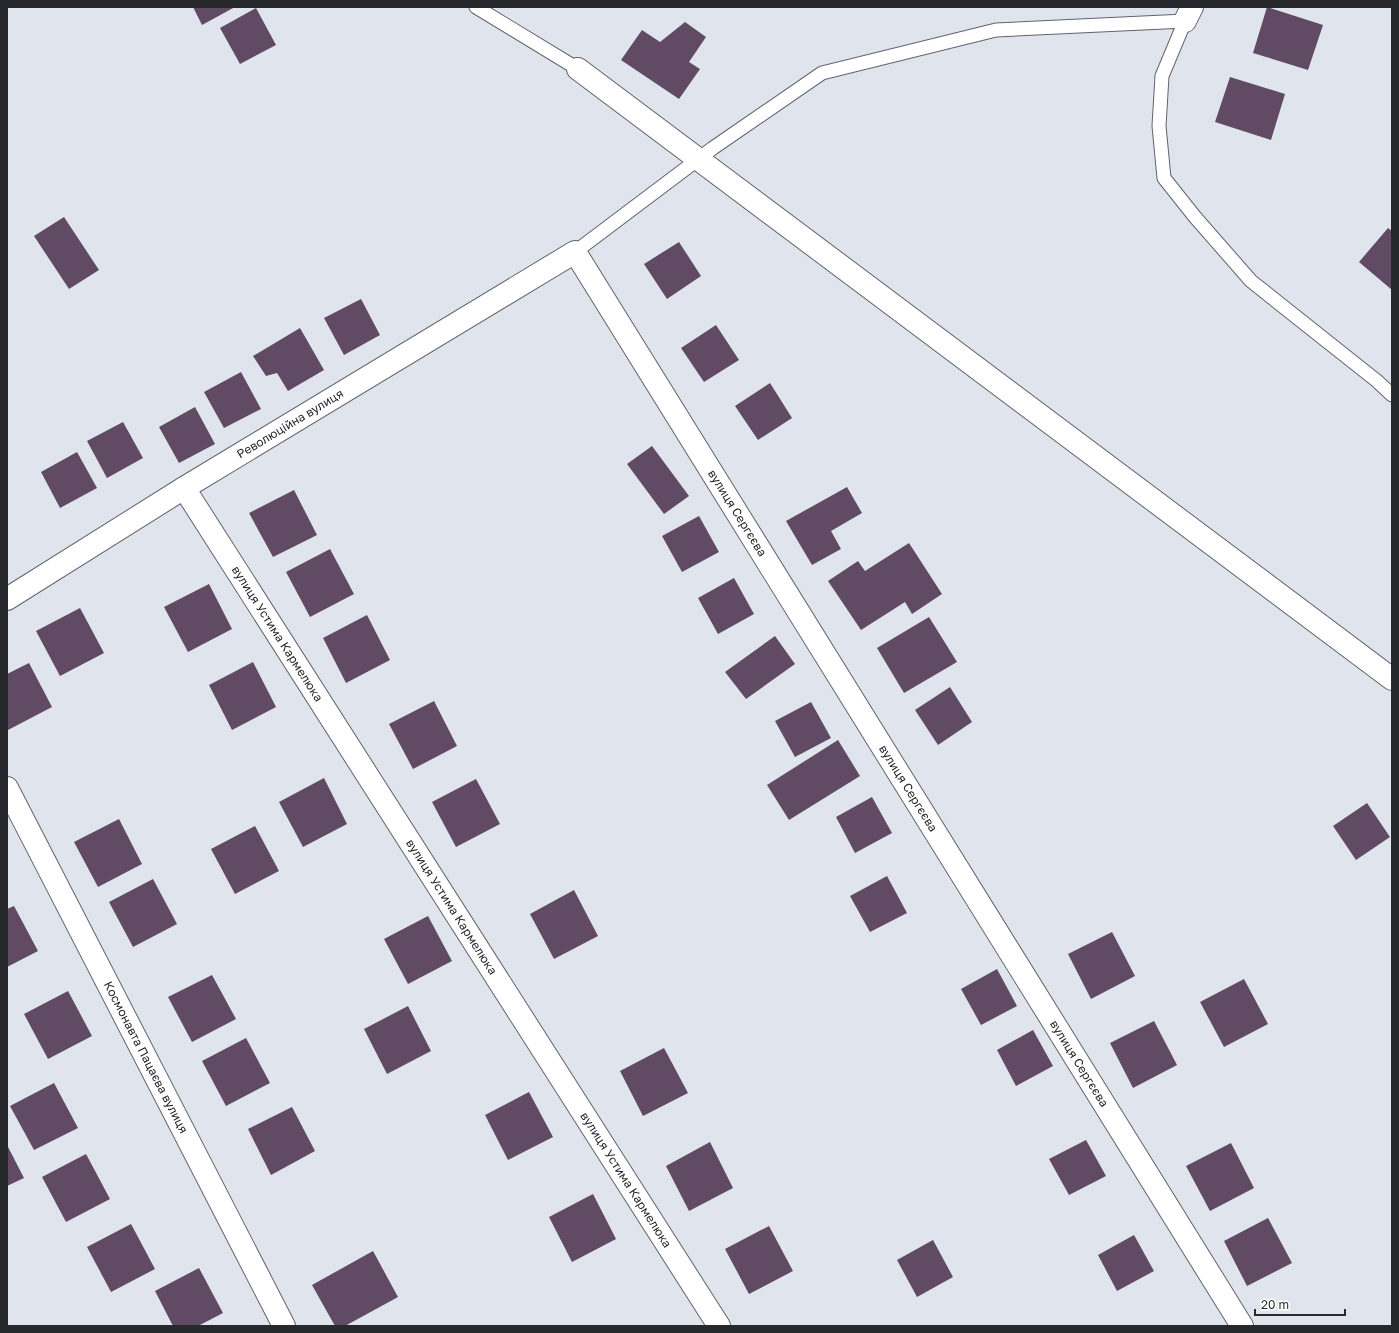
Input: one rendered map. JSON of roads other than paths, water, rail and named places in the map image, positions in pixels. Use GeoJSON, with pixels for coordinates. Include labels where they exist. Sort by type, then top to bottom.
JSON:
{"type":"FeatureCollection","features":[{"type":"Feature","properties":{"kind":"street"},"geometry":{"type":"LineString","coordinates":[[578,69],[1392,679]]}},
{"type":"Feature","properties":{"kind":"street","name":"Революційна вулиця"},"geometry":{"type":"LineString","coordinates":[[7,599],[184,488],[575,252]]}},
{"type":"Feature","properties":{"kind":"street","name":"вулиця Сергєєва"},"geometry":{"type":"LineString","coordinates":[[575,252],[1242,1326]]}},
{"type":"Feature","properties":{"kind":"street","name":"вулиця Устима Кармелюка"},"geometry":{"type":"LineString","coordinates":[[184,488],[719,1326]]}},
{"type":"Feature","properties":{"kind":"street","name":"Космонавта Пацаєва вулиця"},"geometry":{"type":"LineString","coordinates":[[7,788],[284,1326]]}},
{"type":"Feature","properties":{"kind":"lane"},"geometry":{"type":"LineString","coordinates":[[476,7],[578,69]]}},
{"type":"Feature","properties":{"kind":"lane"},"geometry":{"type":"LineString","coordinates":[[575,252],[698,160],[822,73],[996,30],[1189,14],[1162,76],[1159,126],[1164,178],[1195,217],[1251,281],[1377,381],[1392,396]]}}]}
